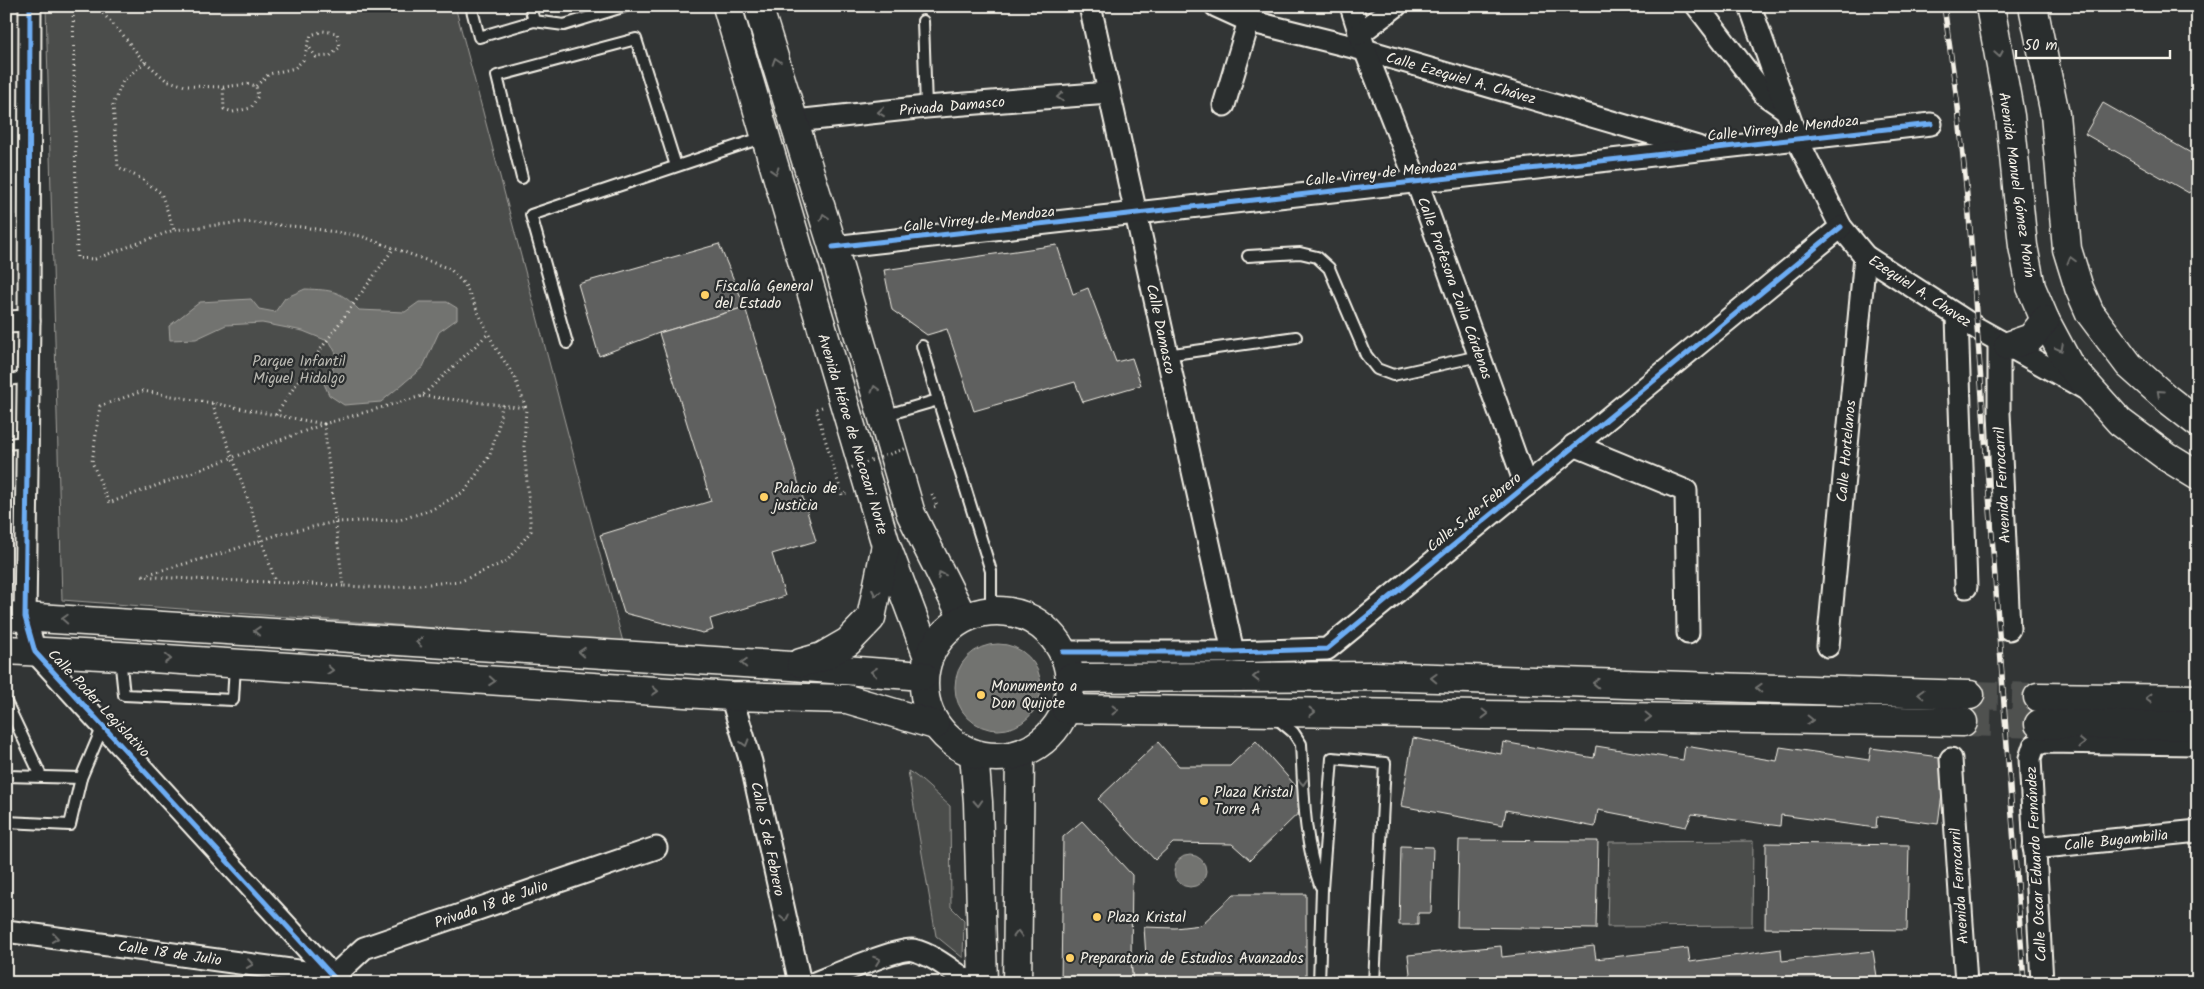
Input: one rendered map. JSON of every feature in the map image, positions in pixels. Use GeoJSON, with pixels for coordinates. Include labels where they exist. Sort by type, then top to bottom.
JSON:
{"type":"FeatureCollection","features":[{"type":"Feature","properties":{"kind":"main road","name":"Avenida Héroe de Nacozari Norte"},"geometry":{"type":"LineString","coordinates":[[727,6],[886,545],[925,667]]}},
{"type":"Feature","properties":{"kind":"main road"},"geometry":{"type":"LineString","coordinates":[[758,6],[833,247],[911,514],[963,618]]}},
{"type":"Feature","properties":{"kind":"main road","name":"Avenida Manuel Gómez Morín"},"geometry":{"type":"LineString","coordinates":[[1990,6],[2010,116],[2023,246],[2031,288],[2045,320],[2069,364],[2120,422],[2167,457],[2198,476]]}},
{"type":"Feature","properties":{"kind":"main road"},"geometry":{"type":"LineString","coordinates":[[2033,6],[2055,114],[2067,249],[2079,288],[2090,313],[2129,365],[2198,423]]}},
{"type":"Feature","properties":{"kind":"main road"},"geometry":{"type":"LineString","coordinates":[[2004,344],[2031,338],[2045,320]]}},
{"type":"Feature","properties":{"kind":"main road"},"geometry":{"type":"LineString","coordinates":[[2167,457],[2192,463],[2198,461]]}},
{"type":"Feature","properties":{"kind":"main road"},"geometry":{"type":"LineString","coordinates":[[792,666],[822,657],[848,642],[871,618],[886,545]]}},
{"type":"Feature","properties":{"kind":"main road"},"geometry":{"type":"LineString","coordinates":[[991,610],[1019,613],[1048,630],[1063,652],[1071,684],[1066,709],[1060,723],[1044,740],[1020,754],[1000,757],[974,754],[954,743],[935,725],[926,704],[925,667],[940,636],[963,618],[991,610]]}},
{"type":"Feature","properties":{"kind":"main road"},"geometry":{"type":"LineString","coordinates":[[16,616],[792,666],[925,667]]}},
{"type":"Feature","properties":{"kind":"main road"},"geometry":{"type":"LineString","coordinates":[[6,650],[731,696],[847,699],[935,725]]}},
{"type":"Feature","properties":{"kind":"main road"},"geometry":{"type":"LineString","coordinates":[[1070,678],[1374,676],[1970,695]]}},
{"type":"Feature","properties":{"kind":"main road"},"geometry":{"type":"LineString","coordinates":[[2037,722],[2198,698]]}},
{"type":"Feature","properties":{"kind":"main road"},"geometry":{"type":"LineString","coordinates":[[1066,709],[1962,722]]}},
{"type":"Feature","properties":{"kind":"main road"},"geometry":{"type":"LineString","coordinates":[[2037,722],[2198,726]]}},
{"type":"Feature","properties":{"kind":"main road"},"geometry":{"type":"LineString","coordinates":[[974,754],[978,802],[983,983]]}},
{"type":"Feature","properties":{"kind":"main road"},"geometry":{"type":"LineString","coordinates":[[1017,983],[1020,754]]}},
{"type":"Feature","properties":{"kind":"street","name":"Calle Poder Legislativo"},"geometry":{"type":"LineString","coordinates":[[30,6],[27,442],[16,616],[35,652],[337,979]]}},
{"type":"Feature","properties":{"kind":"street","name":"Calle Damasco"},"geometry":{"type":"LineString","coordinates":[[1090,6],[1233,652]]}},
{"type":"Feature","properties":{"kind":"street","name":"Calle Ezequiel A. Chávez"},"geometry":{"type":"LineString","coordinates":[[1216,6],[1249,21],[1362,42],[1706,149]]}},
{"type":"Feature","properties":{"kind":"street","name":"Calle Profesora Zoila Cárdenas"},"geometry":{"type":"LineString","coordinates":[[1351,6],[1362,42],[1417,182],[1526,486]]}},
{"type":"Feature","properties":{"kind":"street"},"geometry":{"type":"LineString","coordinates":[[1362,42],[1396,6]]}},
{"type":"Feature","properties":{"kind":"street"},"geometry":{"type":"LineString","coordinates":[[1698,6],[1765,95],[1785,109]]}},
{"type":"Feature","properties":{"kind":"street","name":"Ezequiel A. Chavez"},"geometry":{"type":"LineString","coordinates":[[1750,6],[1797,139],[1841,227],[1865,256],[2004,344],[2093,393]]}},
{"type":"Feature","properties":{"kind":"street"},"geometry":{"type":"LineString","coordinates":[[1224,105],[1249,21]]}},
{"type":"Feature","properties":{"kind":"street","name":"Privada Damasco"},"geometry":{"type":"LineString","coordinates":[[795,121],[926,107],[1108,93]]}},
{"type":"Feature","properties":{"kind":"street","name":"Calle Virrey de Mendoza"},"geometry":{"type":"LineString","coordinates":[[833,247],[1932,124]]}},
{"type":"Feature","properties":{"kind":"street","name":"Calle 5 de Febrero"},"geometry":{"type":"LineString","coordinates":[[1063,652],[1233,652],[1327,649],[1841,227]]}},
{"type":"Feature","properties":{"kind":"street","name":"Calle Hortelanos"},"geometry":{"type":"LineString","coordinates":[[1828,646],[1865,256]]}},
{"type":"Feature","properties":{"kind":"street"},"geometry":{"type":"LineString","coordinates":[[1958,316],[1966,587]]}},
{"type":"Feature","properties":{"kind":"street"},"geometry":{"type":"LineString","coordinates":[[6,322],[29,321]]}},
{"type":"Feature","properties":{"kind":"street","name":"Avenida Ferrocarril"},"geometry":{"type":"LineString","coordinates":[[2004,344],[1999,413],[2009,629]]}},
{"type":"Feature","properties":{"kind":"street"},"geometry":{"type":"LineString","coordinates":[[1574,445],[1686,492],[1688,633]]}},
{"type":"Feature","properties":{"kind":"street","name":"Calle 5 de Febrero"},"geometry":{"type":"LineString","coordinates":[[731,696],[751,762],[800,983]]}},
{"type":"Feature","properties":{"kind":"street"},"geometry":{"type":"LineString","coordinates":[[2037,722],[2044,742],[2198,744]]}},
{"type":"Feature","properties":{"kind":"street","name":"Calle Oscar Eduardo Fernández"},"geometry":{"type":"LineString","coordinates":[[2037,722],[2030,758],[2042,983]]}},
{"type":"Feature","properties":{"kind":"street","name":"Avenida Ferrocarril"},"geometry":{"type":"LineString","coordinates":[[1951,759],[1966,983]]}},
{"type":"Feature","properties":{"kind":"street","name":"Calle Bugambilia"},"geometry":{"type":"LineString","coordinates":[[2034,848],[2198,831]]}},
{"type":"Feature","properties":{"kind":"street","name":"Privada 18 de Julio"},"geometry":{"type":"LineString","coordinates":[[337,979],[364,948],[656,848]]}},
{"type":"Feature","properties":{"kind":"street","name":"Calle 18 de Julio"},"geometry":{"type":"LineString","coordinates":[[6,931],[337,979]]}},
{"type":"Feature","properties":{"kind":"street"},"geometry":{"type":"LineString","coordinates":[[815,983],[911,949],[928,956],[970,983]]}},
{"type":"Feature","properties":{"kind":"lane"},"geometry":{"type":"LineString","coordinates":[[471,6],[479,38],[534,21],[564,25],[626,6]]}},
{"type":"Feature","properties":{"kind":"lane"},"geometry":{"type":"LineString","coordinates":[[530,6],[534,21]]}},
{"type":"Feature","properties":{"kind":"lane"},"geometry":{"type":"LineString","coordinates":[[923,21],[926,107]]}},
{"type":"Feature","properties":{"kind":"lane"},"geometry":{"type":"LineString","coordinates":[[522,178],[497,76],[636,39],[676,166]]}},
{"type":"Feature","properties":{"kind":"lane"},"geometry":{"type":"LineString","coordinates":[[567,343],[531,215],[765,137]]}},
{"type":"Feature","properties":{"kind":"lane"},"geometry":{"type":"LineString","coordinates":[[1248,256],[1300,253],[1317,257],[1329,268],[1366,355],[1377,369],[1393,375],[1479,356]]}},
{"type":"Feature","properties":{"kind":"lane"},"geometry":{"type":"LineString","coordinates":[[1166,355],[1296,337]]}},
{"type":"Feature","properties":{"kind":"lane"},"geometry":{"type":"LineString","coordinates":[[922,346],[991,571],[991,610]]}},
{"type":"Feature","properties":{"kind":"lane"},"geometry":{"type":"LineString","coordinates":[[6,380],[28,376]]}},
{"type":"Feature","properties":{"kind":"lane"},"geometry":{"type":"LineString","coordinates":[[883,416],[938,400]]}},
{"type":"Feature","properties":{"kind":"lane"},"geometry":{"type":"LineString","coordinates":[[6,444],[27,442]]}},
{"type":"Feature","properties":{"kind":"lane"},"geometry":{"type":"LineString","coordinates":[[120,656],[124,695],[233,700],[235,664]]}},
{"type":"Feature","properties":{"kind":"lane"},"geometry":{"type":"LineString","coordinates":[[6,702],[41,776]]}},
{"type":"Feature","properties":{"kind":"lane"},"geometry":{"type":"LineString","coordinates":[[1269,712],[1293,732],[1301,744],[1306,837],[1310,859],[1322,889]]}},
{"type":"Feature","properties":{"kind":"lane"},"geometry":{"type":"LineString","coordinates":[[6,822],[70,826],[82,778],[104,726]]}},
{"type":"Feature","properties":{"kind":"lane"},"geometry":{"type":"LineString","coordinates":[[1319,983],[1322,889],[1332,758],[1384,763],[1374,983]]}},
{"type":"Feature","properties":{"kind":"lane"},"geometry":{"type":"LineString","coordinates":[[6,776],[82,778]]}},
{"type":"Feature","properties":{"kind":"path"},"geometry":{"type":"LineString","coordinates":[[73,6],[77,258],[95,259],[174,230],[243,222],[302,227],[361,236],[450,269],[465,285],[488,333],[515,378],[526,408],[524,446],[531,531],[506,562],[462,581],[388,588],[141,576],[280,534],[335,522],[399,520],[431,510],[465,492],[490,455],[499,424],[502,405]]}},
{"type":"Feature","properties":{"kind":"path"},"geometry":{"type":"LineString","coordinates":[[96,6],[145,62],[166,80],[185,86],[223,87],[249,84],[256,86]]}},
{"type":"Feature","properties":{"kind":"path"},"geometry":{"type":"LineString","coordinates":[[256,86],[269,74],[295,68],[303,60],[312,35],[323,31],[337,33],[340,47],[330,56],[316,56],[309,47]]}},
{"type":"Feature","properties":{"kind":"path"},"geometry":{"type":"LineString","coordinates":[[145,62],[123,81],[113,105],[118,167],[140,178],[161,193],[174,230]]}},
{"type":"Feature","properties":{"kind":"path"},"geometry":{"type":"LineString","coordinates":[[223,87],[224,109],[234,112],[251,108],[258,96],[256,86]]}},
{"type":"Feature","properties":{"kind":"path"},"geometry":{"type":"LineString","coordinates":[[276,415],[394,248]]}},
{"type":"Feature","properties":{"kind":"path"},"geometry":{"type":"LineString","coordinates":[[422,396],[488,333]]}},
{"type":"Feature","properties":{"kind":"path"},"geometry":{"type":"LineString","coordinates":[[324,424],[143,391],[100,406],[92,462],[109,503],[232,456],[324,424],[422,396],[526,408]]}},
{"type":"Feature","properties":{"kind":"path"},"geometry":{"type":"LineString","coordinates":[[212,403],[262,540],[275,582]]}},
{"type":"Feature","properties":{"kind":"path"},"geometry":{"type":"LineString","coordinates":[[324,424],[343,586]]}},
{"type":"Feature","properties":{"kind":"path"},"geometry":{"type":"LineString","coordinates":[[847,469],[907,448]]}},
{"type":"Feature","properties":{"kind":"green space","name":"Parque Infantil Miguel Hidalgo"},"geometry":{"type":"Polygon","coordinates":[[[46,6],[455,6],[623,642],[62,600],[46,6]]]}},
{"type":"Feature","properties":{"kind":"green space"},"geometry":{"type":"Polygon","coordinates":[[[908,771],[950,806],[951,907],[964,920],[963,958],[936,936],[908,771]]]}},
{"type":"Feature","properties":{"kind":"green space"},"geometry":{"type":"Polygon","coordinates":[[[1753,841],[1752,926],[1607,927],[1609,842],[1753,841]]]}},
{"type":"Feature","properties":{"kind":"shaded area"},"geometry":{"type":"Polygon","coordinates":[[[305,289],[335,292],[346,298],[359,310],[405,312],[419,302],[447,302],[457,308],[457,319],[439,332],[423,367],[381,402],[344,405],[329,395],[322,379],[340,361],[330,342],[303,331],[262,323],[226,325],[196,339],[170,340],[169,326],[200,302],[251,299],[259,309],[275,312],[285,298],[305,289]]]}},
{"type":"Feature","properties":{"kind":"shaded area"},"geometry":{"type":"Polygon","coordinates":[[[998,644],[1014,647],[1022,651],[1034,663],[1038,671],[1041,687],[1038,703],[1034,711],[1022,723],[1014,727],[998,730],[982,727],[974,723],[962,711],[958,703],[955,687],[958,671],[962,663],[974,651],[982,647],[998,644]]]}},
{"type":"Feature","properties":{"kind":"shaded area"},"geometry":{"type":"Polygon","coordinates":[[[1190,855],[1201,860],[1206,871],[1201,882],[1190,887],[1179,882],[1174,871],[1179,860],[1190,855]]]}},
{"type":"Feature","properties":{"kind":"building"},"geometry":{"type":"Polygon","coordinates":[[[2103,103],[2198,157],[2198,178],[2189,193],[2085,134],[2103,103]]]}},
{"type":"Feature","properties":{"kind":"building"},"geometry":{"type":"Polygon","coordinates":[[[719,244],[745,307],[659,333],[599,356],[578,284],[719,244]]]}},
{"type":"Feature","properties":{"kind":"building"},"geometry":{"type":"Polygon","coordinates":[[[1057,245],[1073,294],[1088,288],[1116,362],[1132,358],[1141,385],[1083,402],[1075,382],[974,411],[947,329],[927,335],[892,310],[884,270],[1057,245]]]}},
{"type":"Feature","properties":{"kind":"building"},"geometry":{"type":"Polygon","coordinates":[[[745,307],[816,541],[772,554],[785,596],[710,619],[713,630],[703,633],[624,613],[600,535],[711,501],[659,333],[745,307]]]}},
{"type":"Feature","properties":{"kind":"building"},"geometry":{"type":"Polygon","coordinates":[[[1413,738],[1501,754],[1503,742],[1594,758],[1596,746],[1683,760],[1685,746],[1777,761],[1780,747],[1869,760],[1871,748],[1947,758],[1938,824],[1877,816],[1876,828],[1781,815],[1780,826],[1692,814],[1686,827],[1598,810],[1595,827],[1506,810],[1503,825],[1401,806],[1413,738]]]}},
{"type":"Feature","properties":{"kind":"building","name":"Plaza Kristal Torre A"},"geometry":{"type":"Polygon","coordinates":[[[1256,741],[1310,802],[1250,860],[1232,844],[1173,843],[1155,860],[1098,799],[1158,742],[1179,766],[1230,766],[1256,741]]]}},
{"type":"Feature","properties":{"kind":"building","name":"Plaza Kristal"},"geometry":{"type":"Polygon","coordinates":[[[1082,821],[1132,875],[1131,959],[1133,983],[1061,983],[1063,837],[1082,821]]]}},
{"type":"Feature","properties":{"kind":"building"},"geometry":{"type":"Polygon","coordinates":[[[1459,840],[1598,841],[1596,929],[1457,927],[1459,840]]]}},
{"type":"Feature","properties":{"kind":"building"},"geometry":{"type":"Polygon","coordinates":[[[1766,843],[1909,845],[1907,930],[1765,928],[1766,843]]]}},
{"type":"Feature","properties":{"kind":"building"},"geometry":{"type":"Polygon","coordinates":[[[1401,846],[1433,847],[1431,913],[1418,913],[1418,925],[1399,925],[1401,846]]]}},
{"type":"Feature","properties":{"kind":"building"},"geometry":{"type":"Polygon","coordinates":[[[1234,894],[1306,894],[1306,983],[1133,983],[1131,959],[1146,957],[1144,927],[1175,928],[1201,925],[1234,894]]]}},
{"type":"Feature","properties":{"kind":"building"},"geometry":{"type":"Polygon","coordinates":[[[1501,946],[1502,957],[1594,946],[1596,959],[1688,948],[1690,962],[1781,949],[1782,961],[1873,951],[1878,983],[1411,983],[1408,955],[1501,946]]]}},
{"type":"Feature","properties":{"kind":"tunnel"},"geometry":{"type":"LineString","coordinates":[[1970,695],[2038,697]]}},
{"type":"Feature","properties":{"kind":"tunnel"},"geometry":{"type":"LineString","coordinates":[[1963,722],[2039,724]]}},
{"type":"Feature","properties":{"kind":"railway"},"geometry":{"type":"LineString","coordinates":[[1944,6],[1958,107],[1969,215],[2024,983]]}},
{"type":"Feature","properties":{"kind":"cycle path"},"geometry":{"type":"LineString","coordinates":[[30,6],[29,321],[25,617],[35,652],[339,983]]}},
{"type":"Feature","properties":{"kind":"cycle path"},"geometry":{"type":"LineString","coordinates":[[833,247],[1931,124]]}},
{"type":"Feature","properties":{"kind":"cycle path"},"geometry":{"type":"LineString","coordinates":[[1063,652],[1233,652],[1327,649],[1841,227]]}},
{"type":"Feature","properties":{"kind":"place","name":"Fiscalía General del Estado"},"geometry":{"type":"Point","coordinates":[705,295]}},
{"type":"Feature","properties":{"kind":"place","name":"Palacio de justicia"},"geometry":{"type":"Point","coordinates":[764,497]}},
{"type":"Feature","properties":{"kind":"place","name":"Monumento a Don Quijote"},"geometry":{"type":"Point","coordinates":[981,695]}},
{"type":"Feature","properties":{"kind":"place","name":"Plaza Kristal Torre A"},"geometry":{"type":"Point","coordinates":[1204,801]}},
{"type":"Feature","properties":{"kind":"place","name":"Plaza Kristal"},"geometry":{"type":"Point","coordinates":[1097,917]}},
{"type":"Feature","properties":{"kind":"place","name":"Preparatoria de Estudios Avanzados"},"geometry":{"type":"Point","coordinates":[1070,958]}}]}
